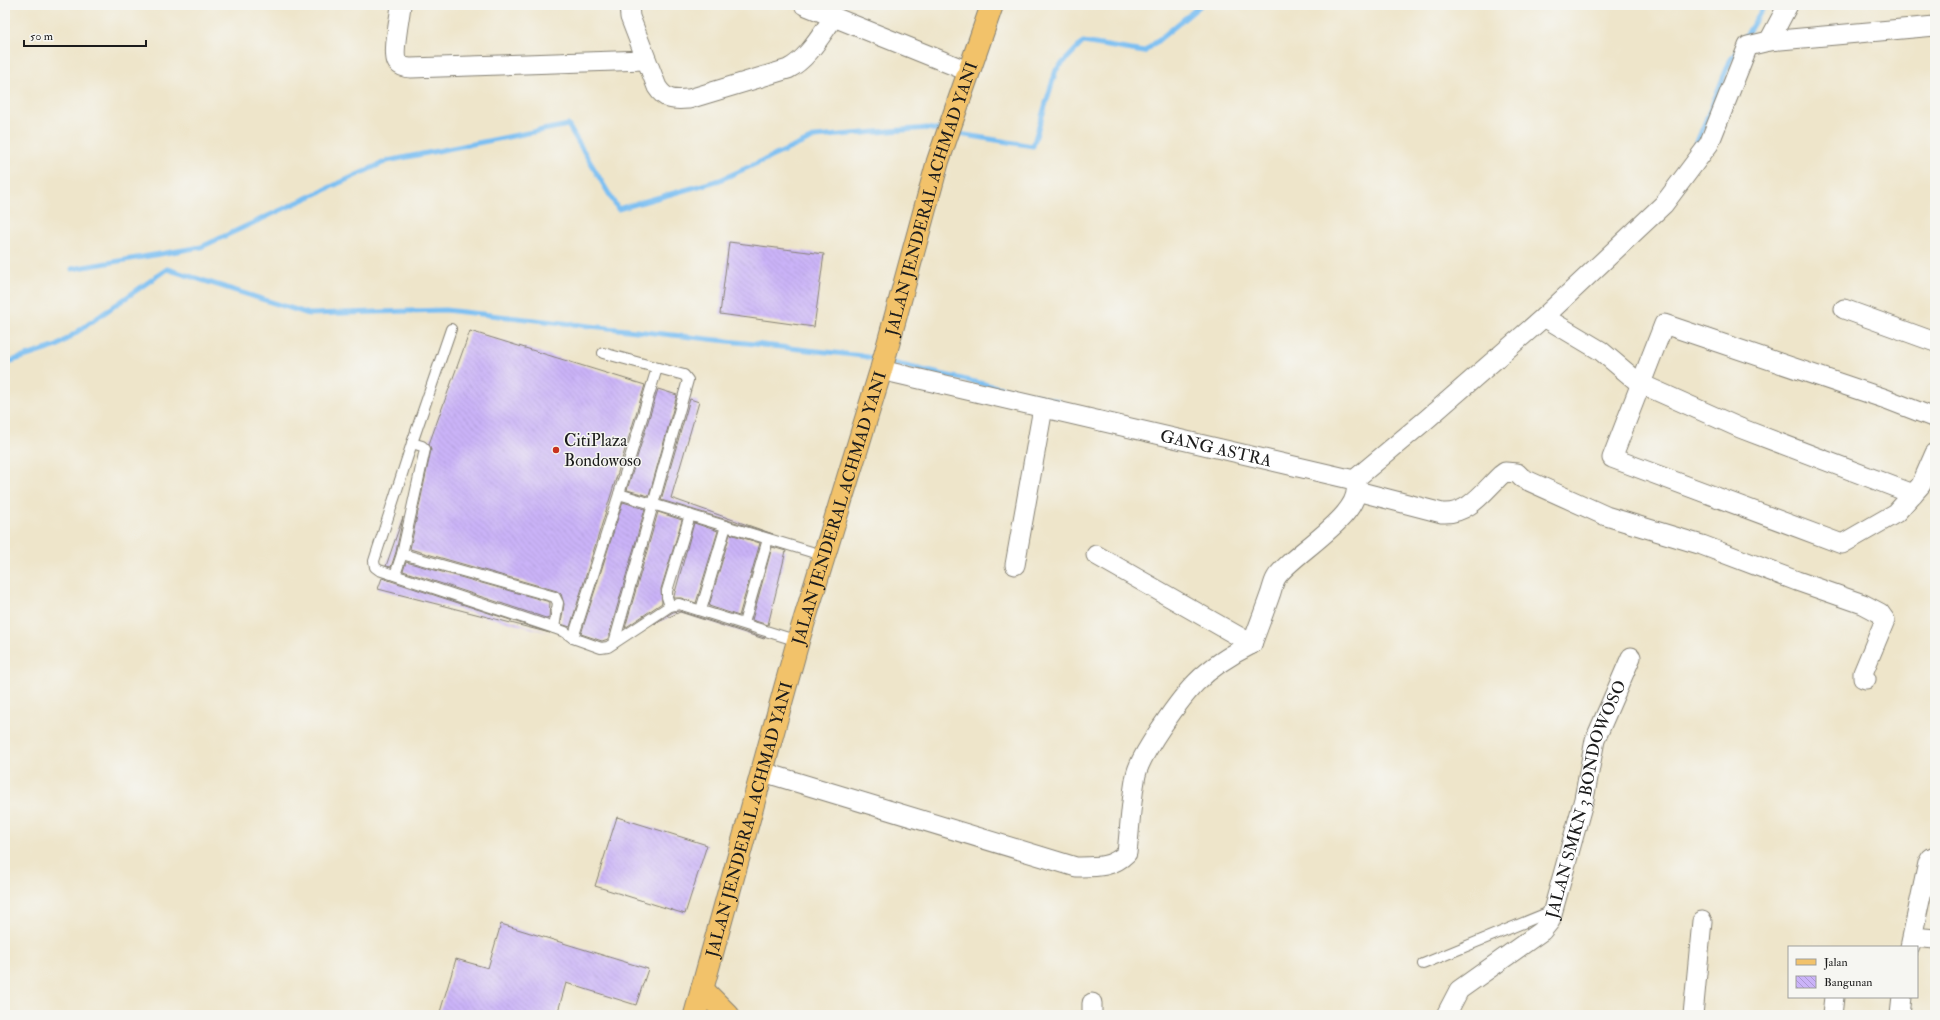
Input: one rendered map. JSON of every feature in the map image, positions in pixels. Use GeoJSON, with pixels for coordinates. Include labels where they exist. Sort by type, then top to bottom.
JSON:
{"type":"FeatureCollection","features":[{"type":"Feature","properties":{"kind":"main road","name":"JALAN JENDERAL ACHMAD YANI"},"geometry":{"type":"LineString","coordinates":[[695,1015],[798,641],[825,556],[883,359],[938,161],[992,5]]}},
{"type":"Feature","properties":{"kind":"main road"},"geometry":{"type":"LineString","coordinates":[[702,989],[728,1015]]}},
{"type":"Feature","properties":{"kind":"street"},"geometry":{"type":"LineString","coordinates":[[401,5],[396,61],[403,67],[411,68],[645,60]]}},
{"type":"Feature","properties":{"kind":"street"},"geometry":{"type":"LineString","coordinates":[[629,5],[630,17],[645,60],[662,95],[668,99],[689,99],[788,70],[797,65],[834,17]]}},
{"type":"Feature","properties":{"kind":"street"},"geometry":{"type":"LineString","coordinates":[[804,5],[970,72]]}},
{"type":"Feature","properties":{"kind":"street"},"geometry":{"type":"LineString","coordinates":[[1769,41],[1788,5]]}},
{"type":"Feature","properties":{"kind":"street"},"geometry":{"type":"LineString","coordinates":[[763,772],[1076,866],[1103,866],[1118,862],[1127,853],[1140,761],[1189,688],[1207,671],[1232,654],[1252,644],[1276,578],[1284,567],[1337,523],[1356,498],[1355,486],[1427,419],[1544,317],[1664,204],[1709,144],[1748,46],[1769,41],[1935,26]]}},
{"type":"Feature","properties":{"kind":"street"},"geometry":{"type":"LineString","coordinates":[[1844,309],[1935,342]]}},
{"type":"Feature","properties":{"kind":"street"},"geometry":{"type":"LineString","coordinates":[[1544,317],[1600,351],[1640,383],[1740,428],[1913,494]]}},
{"type":"Feature","properties":{"kind":"street"},"geometry":{"type":"LineString","coordinates":[[1935,418],[1886,399],[1664,324],[1612,458],[1842,544],[1896,513],[1921,485],[1935,454]]}},
{"type":"Feature","properties":{"kind":"street","name":"GANG ASTRA"},"geometry":{"type":"LineString","coordinates":[[883,359],[1043,408],[1355,486],[1442,513],[1455,513],[1465,510],[1505,472],[1517,473],[1522,478],[1606,516],[1702,545],[1876,610],[1885,620],[1863,673],[1863,678],[1866,680]]}},
{"type":"Feature","properties":{"kind":"street"},"geometry":{"type":"LineString","coordinates":[[1015,565],[1043,408]]}},
{"type":"Feature","properties":{"kind":"street"},"geometry":{"type":"LineString","coordinates":[[1096,555],[1252,644]]}},
{"type":"Feature","properties":{"kind":"street","name":"JALAN SMKN 3 BONDOWOSO"},"geometry":{"type":"LineString","coordinates":[[1446,1015],[1459,990],[1542,931],[1550,921],[1584,799],[1595,740],[1631,657]]}},
{"type":"Feature","properties":{"kind":"street"},"geometry":{"type":"LineString","coordinates":[[1935,856],[1931,858],[1928,863],[1911,942],[1935,939]]}},
{"type":"Feature","properties":{"kind":"street"},"geometry":{"type":"LineString","coordinates":[[1693,1015],[1702,921]]}},
{"type":"Feature","properties":{"kind":"street"},"geometry":{"type":"LineString","coordinates":[[1832,1015],[1834,998]]}},
{"type":"Feature","properties":{"kind":"street"},"geometry":{"type":"LineString","coordinates":[[1900,1015],[1902,998]]}},
{"type":"Feature","properties":{"kind":"lane"},"geometry":{"type":"LineString","coordinates":[[451,328],[412,442],[374,561],[375,567],[379,570],[554,628],[565,632],[573,638],[601,648],[608,647],[670,606],[679,604],[798,641]]}},
{"type":"Feature","properties":{"kind":"lane"},"geometry":{"type":"LineString","coordinates":[[603,353],[684,375],[688,380],[652,503],[614,643]]}},
{"type":"Feature","properties":{"kind":"lane"},"geometry":{"type":"LineString","coordinates":[[573,638],[657,368]]}},
{"type":"Feature","properties":{"kind":"lane"},"geometry":{"type":"LineString","coordinates":[[396,575],[425,449],[422,446],[412,442]]}},
{"type":"Feature","properties":{"kind":"lane"},"geometry":{"type":"LineString","coordinates":[[619,494],[825,556]]}},
{"type":"Feature","properties":{"kind":"lane"},"geometry":{"type":"LineString","coordinates":[[670,606],[667,591],[690,515]]}},
{"type":"Feature","properties":{"kind":"lane"},"geometry":{"type":"LineString","coordinates":[[701,610],[726,526]]}},
{"type":"Feature","properties":{"kind":"lane"},"geometry":{"type":"LineString","coordinates":[[744,623],[768,539]]}},
{"type":"Feature","properties":{"kind":"lane"},"geometry":{"type":"LineString","coordinates":[[402,554],[555,597],[558,603],[554,628]]}},
{"type":"Feature","properties":{"kind":"lane"},"geometry":{"type":"LineString","coordinates":[[1423,964],[1552,911]]}},
{"type":"Feature","properties":{"kind":"building"},"geometry":{"type":"Polygon","coordinates":[[[729,242],[824,254],[814,327],[720,314],[729,242]]]}},
{"type":"Feature","properties":{"kind":"building"},"geometry":{"type":"Polygon","coordinates":[[[470,331],[645,385],[570,627],[561,624],[564,604],[561,594],[557,591],[410,549],[431,450],[429,444],[470,331]]]}},
{"type":"Feature","properties":{"kind":"building"},"geometry":{"type":"Polygon","coordinates":[[[658,389],[677,395],[649,496],[627,490],[658,389]]]}},
{"type":"Feature","properties":{"kind":"building"},"geometry":{"type":"Polygon","coordinates":[[[690,399],[699,402],[671,498],[773,534],[661,500],[690,399]]]}},
{"type":"Feature","properties":{"kind":"building"},"geometry":{"type":"Polygon","coordinates":[[[623,502],[645,509],[608,639],[602,641],[581,634],[623,502]]]}},
{"type":"Feature","properties":{"kind":"building"},"geometry":{"type":"Polygon","coordinates":[[[658,512],[682,520],[661,589],[662,603],[625,628],[658,512]]]}},
{"type":"Feature","properties":{"kind":"building"},"geometry":{"type":"Polygon","coordinates":[[[403,517],[396,552],[391,567],[386,566],[403,517]]]}},
{"type":"Feature","properties":{"kind":"building"},"geometry":{"type":"Polygon","coordinates":[[[694,523],[718,531],[696,603],[681,598],[674,598],[694,523]]]}},
{"type":"Feature","properties":{"kind":"building"},"geometry":{"type":"Polygon","coordinates":[[[730,534],[760,543],[739,616],[709,606],[730,534]]]}},
{"type":"Feature","properties":{"kind":"building"},"geometry":{"type":"Polygon","coordinates":[[[772,547],[786,551],[768,625],[752,620],[772,547]]]}},
{"type":"Feature","properties":{"kind":"building"},"geometry":{"type":"Polygon","coordinates":[[[406,562],[550,602],[549,619],[403,571],[406,562]]]}},
{"type":"Feature","properties":{"kind":"building"},"geometry":{"type":"Polygon","coordinates":[[[382,578],[550,633],[378,589],[382,578]]]}},
{"type":"Feature","properties":{"kind":"building"},"geometry":{"type":"Polygon","coordinates":[[[679,611],[765,638],[764,639],[680,612],[654,624],[673,612],[679,611]]]}},
{"type":"Feature","properties":{"kind":"building"},"geometry":{"type":"Polygon","coordinates":[[[617,817],[707,845],[685,914],[595,886],[617,817]]]}},
{"type":"Feature","properties":{"kind":"building"},"geometry":{"type":"Polygon","coordinates":[[[501,924],[648,969],[636,1005],[566,983],[557,1015],[450,1015],[440,1012],[456,959],[488,968],[501,924]]]}},
{"type":"Feature","properties":{"kind":"waterway"},"geometry":{"type":"LineString","coordinates":[[953,133],[1033,146],[1056,70],[1083,42],[1144,52],[1201,5]]}},
{"type":"Feature","properties":{"kind":"waterway"},"geometry":{"type":"LineString","coordinates":[[1742,42],[1765,5]]}},
{"type":"Feature","properties":{"kind":"waterway"},"geometry":{"type":"LineString","coordinates":[[1693,152],[1730,61],[1737,51]]}},
{"type":"Feature","properties":{"kind":"waterway"},"geometry":{"type":"LineString","coordinates":[[72,269],[201,247],[387,161],[568,125],[618,209],[720,180],[815,137],[927,128],[943,131]]}},
{"type":"Feature","properties":{"kind":"waterway"},"geometry":{"type":"LineString","coordinates":[[5,363],[57,346],[167,269],[309,314],[445,310],[863,356],[879,360]]}},
{"type":"Feature","properties":{"kind":"waterway"},"geometry":{"type":"LineString","coordinates":[[888,362],[1058,401]]}},
{"type":"Feature","properties":{"kind":"place","name":"CitiPlaza Bondowoso"},"geometry":{"type":"Point","coordinates":[556,450]}}]}
